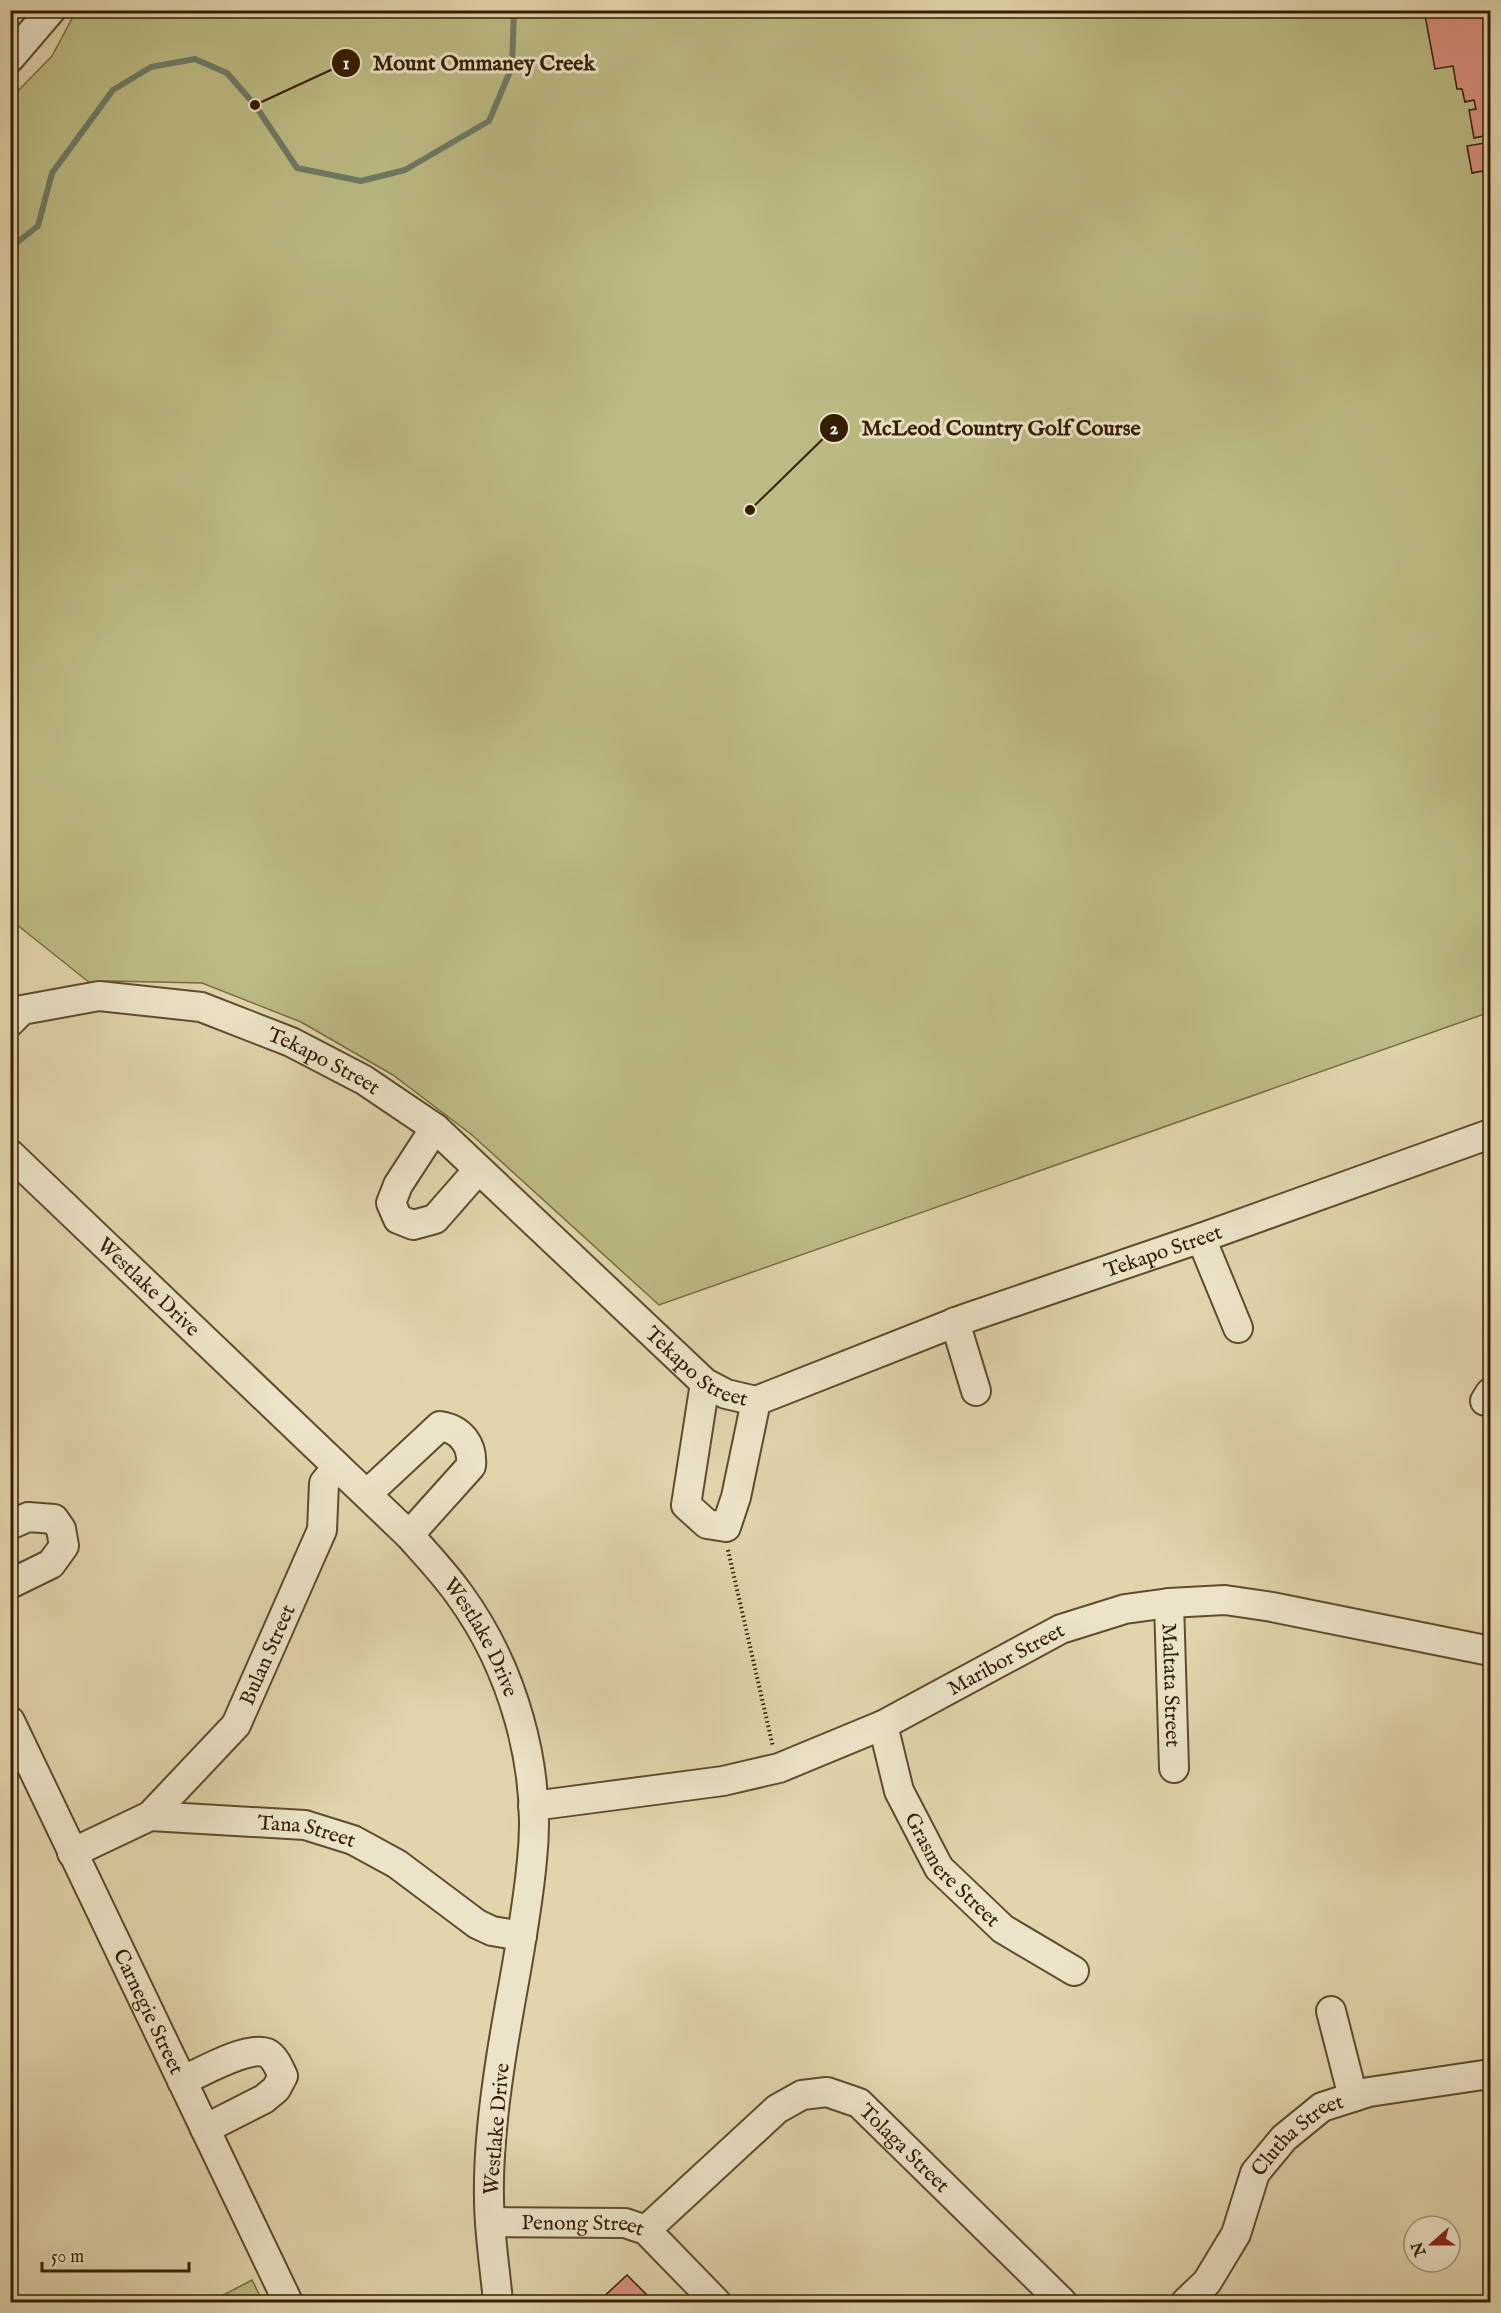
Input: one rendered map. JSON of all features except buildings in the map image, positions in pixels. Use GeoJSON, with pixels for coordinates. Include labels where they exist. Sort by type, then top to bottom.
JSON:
{"type":"FeatureCollection","features":[{"type":"Feature","properties":{"kind":"street"},"geometry":{"type":"LineString","coordinates":[[10,58],[51,10]]}},
{"type":"Feature","properties":{"kind":"street","name":"Tekapo Street"},"geometry":{"type":"LineString","coordinates":[[10,1022],[22,1010],[99,996],[201,1007],[291,1042],[364,1080],[435,1128],[705,1383],[726,1394],[756,1401],[955,1322],[1201,1238],[1491,1134]]}},
{"type":"Feature","properties":{"kind":"street"},"geometry":{"type":"LineString","coordinates":[[435,1128],[398,1185],[391,1203],[398,1219],[413,1225],[435,1219],[478,1170]]}},
{"type":"Feature","properties":{"kind":"street","name":"Westlake Drive"},"geometry":{"type":"LineString","coordinates":[[10,1154],[409,1535],[459,1594],[493,1651],[517,1712],[526,1753],[533,1806],[533,1859],[501,2059],[489,2197],[498,2302]]}},
{"type":"Feature","properties":{"kind":"street"},"geometry":{"type":"LineString","coordinates":[[1201,1238],[1238,1328]]}},
{"type":"Feature","properties":{"kind":"street"},"geometry":{"type":"LineString","coordinates":[[955,1322],[976,1391]]}},
{"type":"Feature","properties":{"kind":"street"},"geometry":{"type":"LineString","coordinates":[[705,1383],[686,1505],[707,1524],[726,1527],[736,1497],[756,1401]]}},
{"type":"Feature","properties":{"kind":"street"},"geometry":{"type":"LineString","coordinates":[[367,1494],[440,1426],[449,1427],[465,1439],[472,1453],[471,1466],[409,1535]]}},
{"type":"Feature","properties":{"kind":"street","name":"Bulan Street"},"geometry":{"type":"LineString","coordinates":[[150,1816],[236,1725],[322,1530],[324,1484],[337,1467]]}},
{"type":"Feature","properties":{"kind":"street"},"geometry":{"type":"LineString","coordinates":[[10,1525],[28,1517],[54,1519],[61,1529],[64,1546],[51,1564],[10,1584]]}},
{"type":"Feature","properties":{"kind":"street","name":"Maribor Street"},"geometry":{"type":"LineString","coordinates":[[533,1806],[723,1781],[778,1768],[883,1725],[1061,1629],[1125,1609],[1169,1603],[1225,1600],[1272,1607],[1491,1651]]}},
{"type":"Feature","properties":{"kind":"street","name":"Maltata Street"},"geometry":{"type":"LineString","coordinates":[[1169,1603],[1174,1768]]}},
{"type":"Feature","properties":{"kind":"street","name":"Carnegie Street"},"geometry":{"type":"LineString","coordinates":[[10,1721],[288,2302]]}},
{"type":"Feature","properties":{"kind":"street","name":"Grasmere Street"},"geometry":{"type":"LineString","coordinates":[[883,1725],[899,1791],[939,1868],[1003,1929],[1074,1971]]}},
{"type":"Feature","properties":{"kind":"street"},"geometry":{"type":"LineString","coordinates":[[194,1770],[201,1796],[217,1819]]}},
{"type":"Feature","properties":{"kind":"street","name":"Tana Street"},"geometry":{"type":"LineString","coordinates":[[72,1853],[150,1816],[305,1825],[353,1840],[397,1864],[477,1923],[492,1930],[522,1936]]}},
{"type":"Feature","properties":{"kind":"street"},"geometry":{"type":"LineString","coordinates":[[1331,2011],[1353,2097]]}},
{"type":"Feature","properties":{"kind":"street"},"geometry":{"type":"LineString","coordinates":[[182,2081],[256,2050],[269,2054],[277,2063],[283,2076],[270,2094],[205,2129]]}},
{"type":"Feature","properties":{"kind":"street","name":"Clutha Street"},"geometry":{"type":"LineString","coordinates":[[1186,2302],[1207,2282],[1236,2234],[1255,2173],[1284,2138],[1322,2108],[1369,2092],[1491,2074]]}},
{"type":"Feature","properties":{"kind":"street","name":"Tolaga Street"},"geometry":{"type":"LineString","coordinates":[[646,2230],[777,2109],[802,2096],[827,2092],[859,2103],[1062,2302]]}},
{"type":"Feature","properties":{"kind":"street","name":"Penong Street"},"geometry":{"type":"LineString","coordinates":[[490,2222],[625,2223],[646,2230],[716,2302]]}},
{"type":"Feature","properties":{"kind":"path"},"geometry":{"type":"LineString","coordinates":[[726,1527],[727,1544],[778,1768]]}},
{"type":"Feature","properties":{"kind":"shaded area"},"geometry":{"type":"Polygon","coordinates":[[[76,11],[1490,11],[1490,1012],[659,1305],[472,1135],[393,1075],[301,1022],[202,983],[107,981],[90,983],[11,920],[10,99],[52,56],[76,11]]]}},
{"type":"Feature","properties":{"kind":"shaded area"},"geometry":{"type":"Polygon","coordinates":[[[252,2280],[263,2302],[210,2302],[252,2280]]]}},
{"type":"Feature","properties":{"kind":"waterway"},"geometry":{"type":"LineString","coordinates":[[10,248],[38,226],[52,173],[113,90],[151,67],[195,59],[227,73],[255,105],[297,168],[361,181],[405,170],[489,121],[512,67],[514,10]]}},
{"type":"Feature","properties":{"kind":"place","name":"Mount Ommaney Creek"},"geometry":{"type":"Point","coordinates":[255,105]}},
{"type":"Feature","properties":{"kind":"place","name":"McLeod Country Golf Course"},"geometry":{"type":"Point","coordinates":[750,510]}}]}
